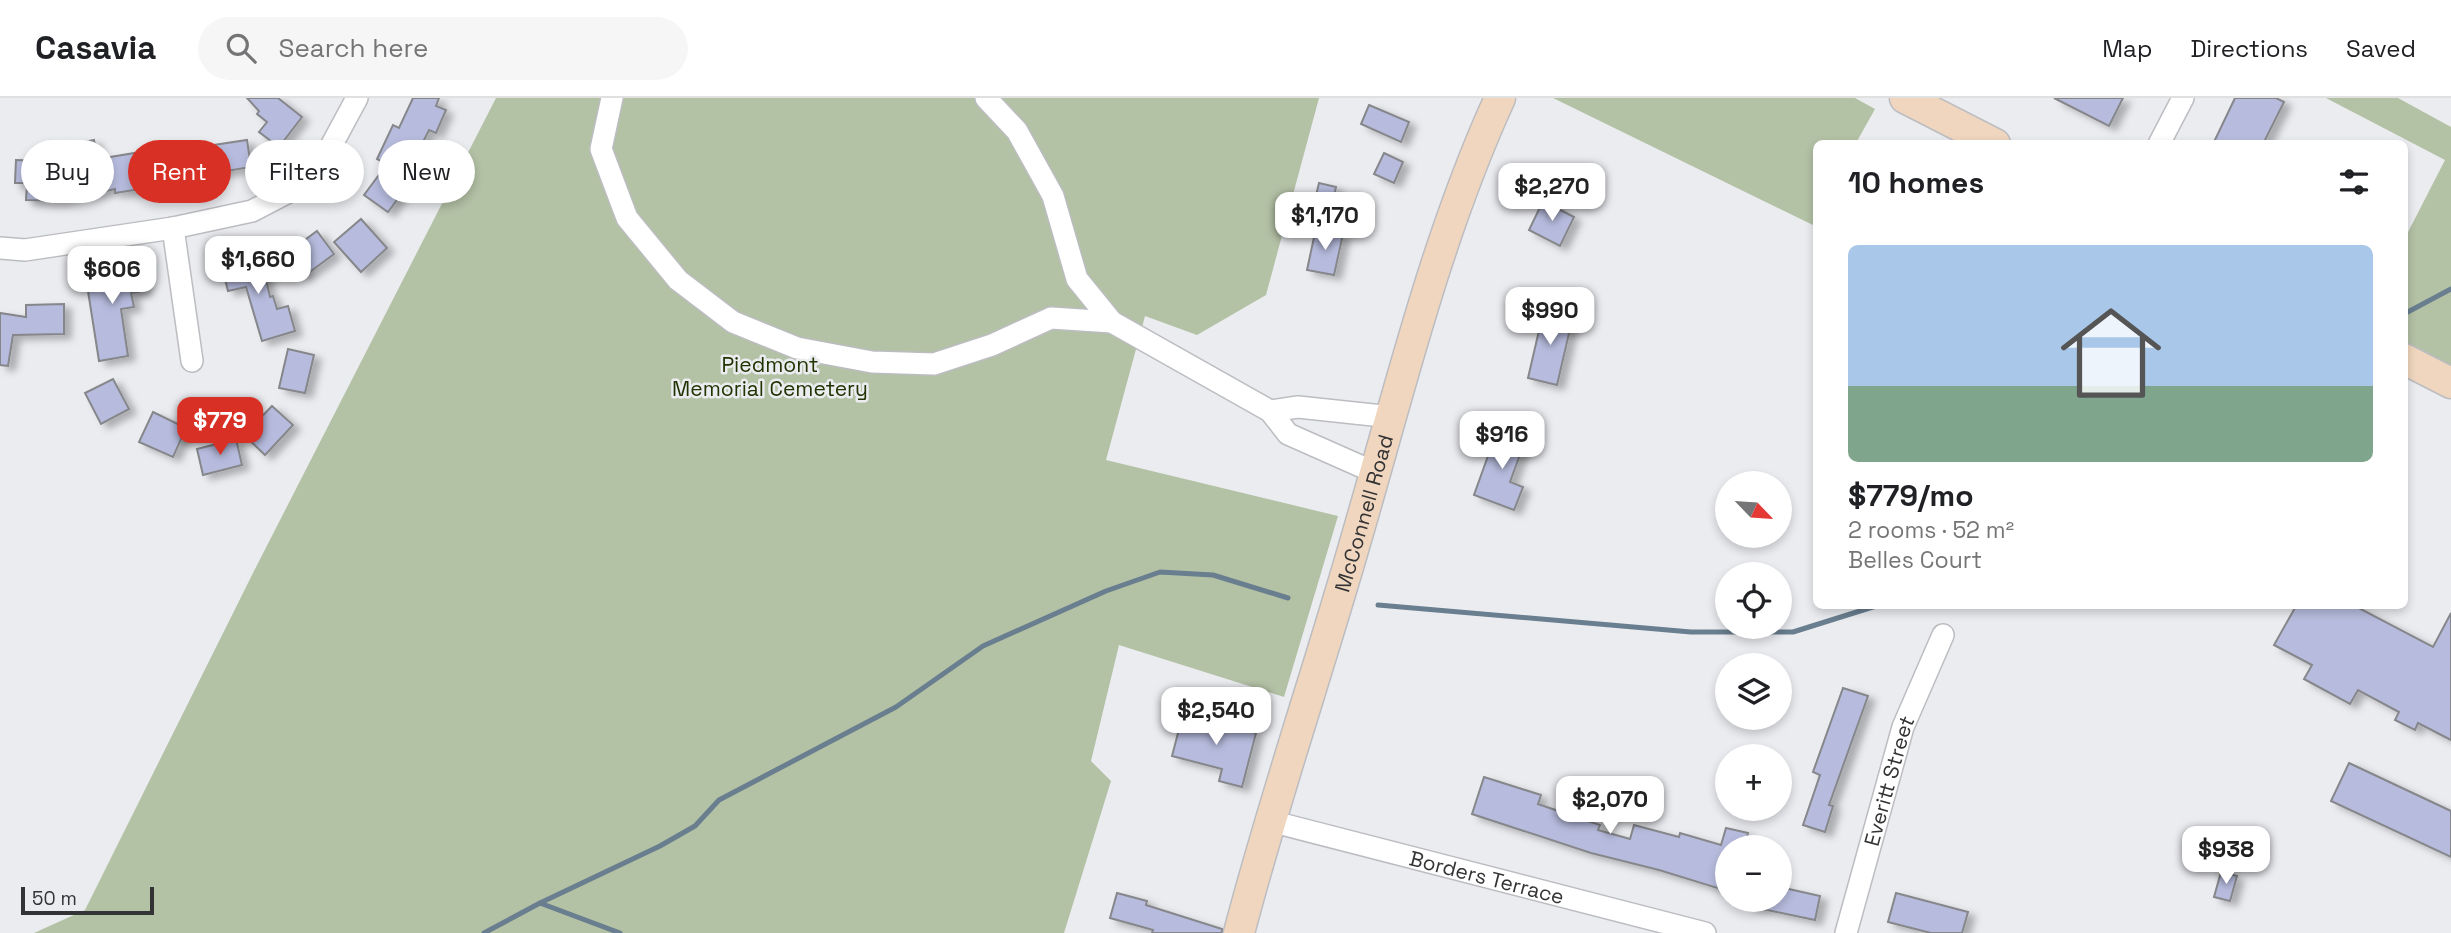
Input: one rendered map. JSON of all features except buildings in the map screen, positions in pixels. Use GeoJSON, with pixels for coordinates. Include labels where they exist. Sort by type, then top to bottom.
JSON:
{"type":"FeatureCollection","features":[{"type":"Feature","properties":{"kind":"street"},"geometry":{"type":"LineString","coordinates":[[0,248],[25,250],[173,228],[252,211],[300,186],[330,148],[357,98]]}},
{"type":"Feature","properties":{"kind":"street"},"geometry":{"type":"LineString","coordinates":[[612,98],[601,149],[627,218],[678,280],[733,321],[797,348],[872,362],[934,364],[992,345],[1051,318],[1112,323]]}},
{"type":"Feature","properties":{"kind":"street"},"geometry":{"type":"LineString","coordinates":[[986,98],[1017,131],[1053,196],[1077,279],[1112,323],[1270,411],[1288,434],[1376,473]]}},
{"type":"Feature","properties":{"kind":"street","name":"McConnell Road"},"geometry":{"type":"LineString","coordinates":[[1239,933],[1448,226],[1500,98]]}},
{"type":"Feature","properties":{"kind":"street"},"geometry":{"type":"LineString","coordinates":[[1905,98],[1987,140]]}},
{"type":"Feature","properties":{"kind":"street"},"geometry":{"type":"LineString","coordinates":[[2161,140],[2183,98]]}},
{"type":"Feature","properties":{"kind":"street"},"geometry":{"type":"LineString","coordinates":[[173,228],[192,361]]}},
{"type":"Feature","properties":{"kind":"street"},"geometry":{"type":"LineString","coordinates":[[2408,361],[2451,383]]}},
{"type":"Feature","properties":{"kind":"street"},"geometry":{"type":"LineString","coordinates":[[1270,411],[1298,407],[1392,416]]}},
{"type":"Feature","properties":{"kind":"street","name":"Everitt Street"},"geometry":{"type":"LineString","coordinates":[[1846,933],[1903,727],[1943,635]]}},
{"type":"Feature","properties":{"kind":"street","name":"Borders Terrace"},"geometry":{"type":"LineString","coordinates":[[1270,821],[1705,933]]}},
{"type":"Feature","properties":{"kind":"green space","name":"Piedmont Memorial Cemetery"},"geometry":{"type":"Polygon","coordinates":[[[496,98],[1319,98],[1266,295],[1197,335],[1145,316],[1106,460],[1338,516],[1284,697],[1119,645],[1091,761],[1111,781],[1064,933],[34,933],[85,910],[442,203],[475,203],[475,140],[496,98]]]}},
{"type":"Feature","properties":{"kind":"green space"},"geometry":{"type":"Polygon","coordinates":[[[1553,98],[1855,98],[1875,109],[1858,140],[1813,140],[1813,225],[1553,98]]]}},
{"type":"Feature","properties":{"kind":"green space"},"geometry":{"type":"Polygon","coordinates":[[[2326,98],[2398,98],[2451,127],[2451,366],[2408,343],[2408,232],[2445,160],[2326,98]]]}},
{"type":"Feature","properties":{"kind":"waterway"},"geometry":{"type":"LineString","coordinates":[[2408,312],[2451,289]]}},
{"type":"Feature","properties":{"kind":"waterway"},"geometry":{"type":"LineString","coordinates":[[484,933],[695,826],[719,800],[896,707],[983,646],[1106,591],[1160,572],[1213,575],[1288,598]]}},
{"type":"Feature","properties":{"kind":"waterway"},"geometry":{"type":"LineString","coordinates":[[1378,605],[1691,632],[1793,632],[1866,609]]}},
{"type":"Feature","properties":{"kind":"waterway"},"geometry":{"type":"LineString","coordinates":[[540,903],[620,933]]}}]}
